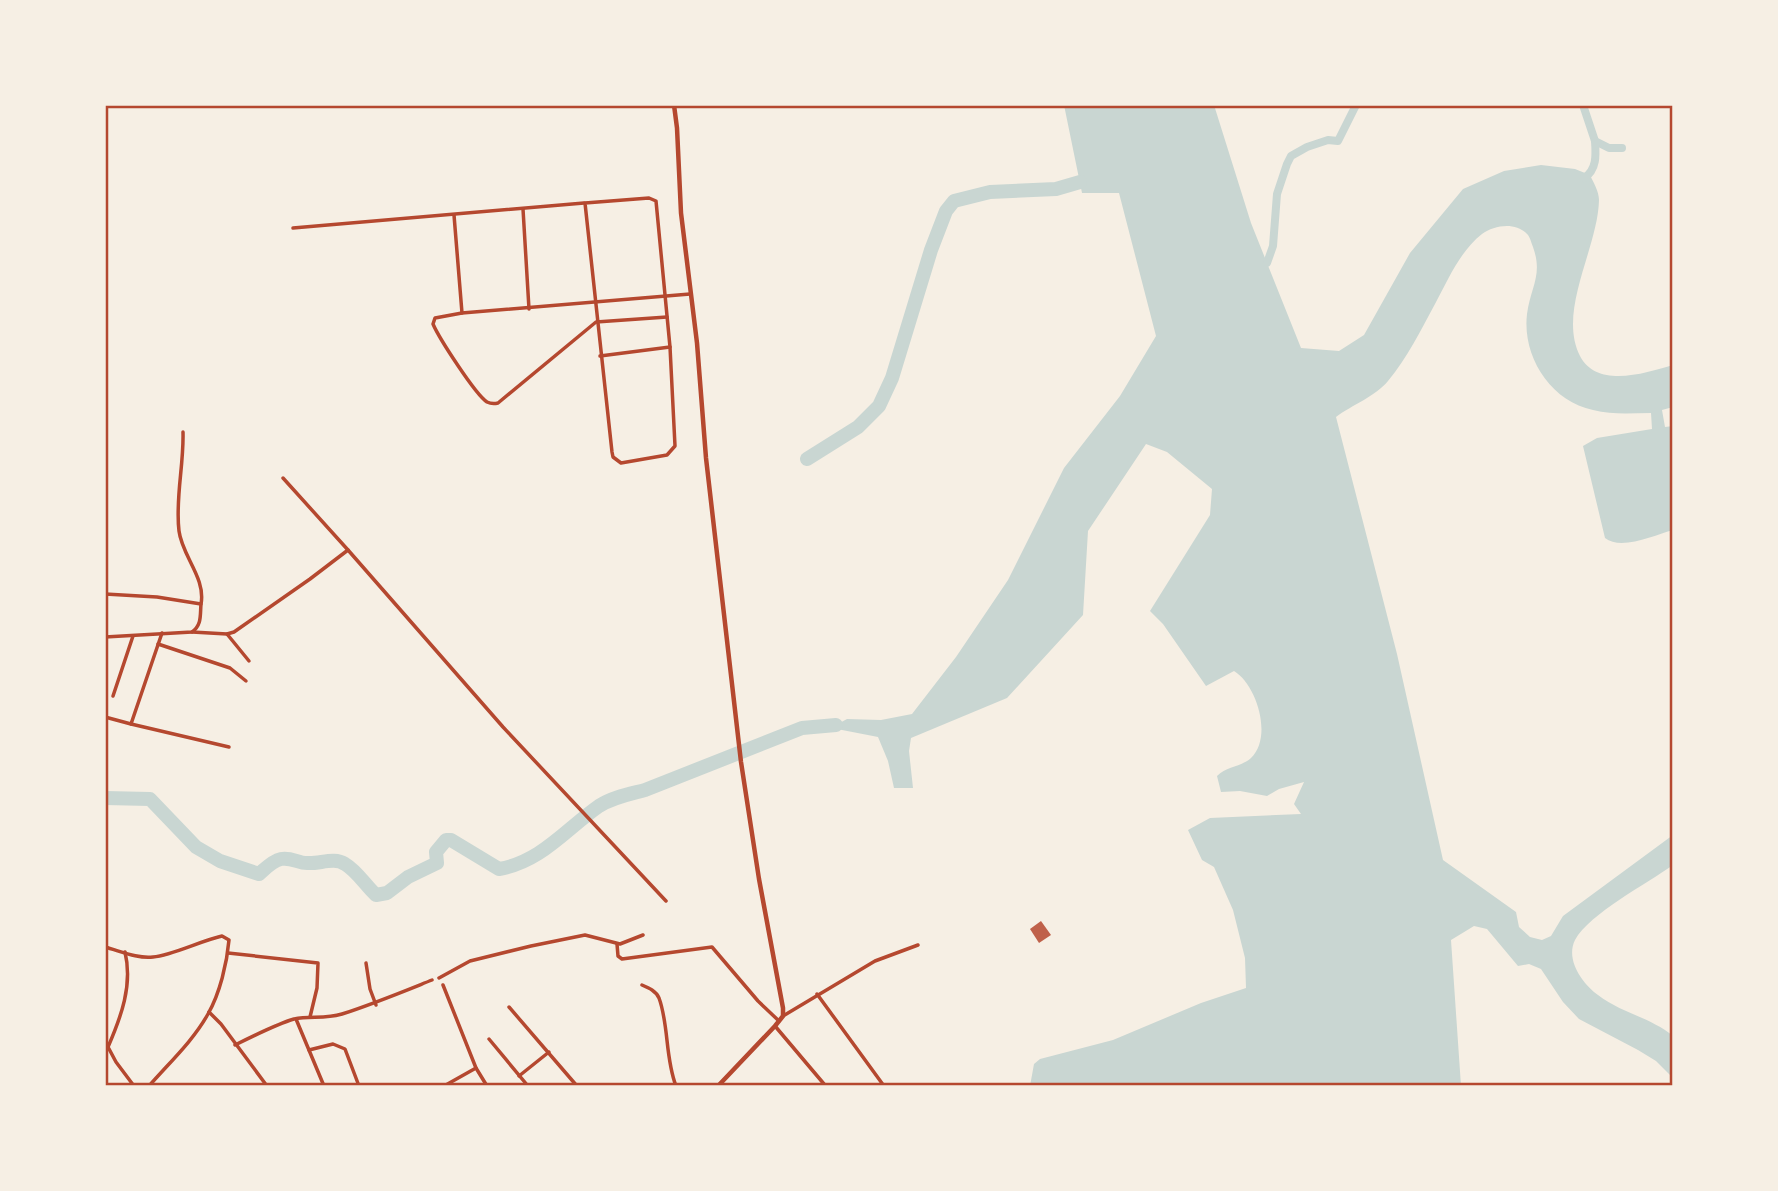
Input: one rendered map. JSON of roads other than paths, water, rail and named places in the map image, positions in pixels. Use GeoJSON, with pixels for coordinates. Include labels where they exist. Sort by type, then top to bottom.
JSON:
{"type":"FeatureCollection","features":[{"type":"Feature","properties":{"kind":"street"},"geometry":{"type":"LineString","coordinates":[[674,105],[690,294],[739,745],[779,1021]]}},
{"type":"Feature","properties":{"kind":"street"},"geometry":{"type":"LineString","coordinates":[[293,228],[585,203],[654,199],[670,347],[675,446],[667,455],[621,463],[613,457],[596,322],[585,203]]}},
{"type":"Feature","properties":{"kind":"street"},"geometry":{"type":"LineString","coordinates":[[523,209],[529,309]]}},
{"type":"Feature","properties":{"kind":"street"},"geometry":{"type":"LineString","coordinates":[[454,215],[462,313]]}},
{"type":"Feature","properties":{"kind":"street"},"geometry":{"type":"LineString","coordinates":[[667,317],[596,322],[498,404],[484,399],[458,366],[433,326],[435,318],[462,313],[690,294]]}},
{"type":"Feature","properties":{"kind":"street"},"geometry":{"type":"LineString","coordinates":[[600,356],[670,347]]}},
{"type":"Feature","properties":{"kind":"street"},"geometry":{"type":"LineString","coordinates":[[183,432],[179,533],[201,588],[198,628],[192,632]]}},
{"type":"Feature","properties":{"kind":"street"},"geometry":{"type":"LineString","coordinates":[[283,478],[503,727],[666,901]]}},
{"type":"Feature","properties":{"kind":"street"},"geometry":{"type":"LineString","coordinates":[[105,637],[234,632],[348,550]]}},
{"type":"Feature","properties":{"kind":"street"},"geometry":{"type":"LineString","coordinates":[[105,594],[157,597],[201,604]]}},
{"type":"Feature","properties":{"kind":"street"},"geometry":{"type":"LineString","coordinates":[[131,724],[162,633]]}},
{"type":"Feature","properties":{"kind":"street"},"geometry":{"type":"LineString","coordinates":[[227,634],[249,661]]}},
{"type":"Feature","properties":{"kind":"street"},"geometry":{"type":"LineString","coordinates":[[113,696],[133,636]]}},
{"type":"Feature","properties":{"kind":"street"},"geometry":{"type":"LineString","coordinates":[[158,645],[230,668],[246,681]]}},
{"type":"Feature","properties":{"kind":"street"},"geometry":{"type":"LineString","coordinates":[[105,717],[229,747]]}},
{"type":"Feature","properties":{"kind":"street"},"geometry":{"type":"LineString","coordinates":[[439,978],[470,961],[585,935],[617,944],[643,935]]}},
{"type":"Feature","properties":{"kind":"street"},"geometry":{"type":"LineString","coordinates":[[105,947],[156,957],[200,941],[222,936],[229,940],[228,953],[209,1012],[190,1040],[149,1086]]}},
{"type":"Feature","properties":{"kind":"street"},"geometry":{"type":"LineString","coordinates":[[617,944],[618,956],[622,959],[712,947],[758,1001],[779,1021],[824,1084]]}},
{"type":"Feature","properties":{"kind":"street"},"geometry":{"type":"LineString","coordinates":[[718,1086],[779,1021],[817,994],[875,961],[918,945]]}},
{"type":"Feature","properties":{"kind":"street"},"geometry":{"type":"LineString","coordinates":[[125,952],[128,979],[118,1025],[108,1047],[134,1086]]}},
{"type":"Feature","properties":{"kind":"street"},"geometry":{"type":"LineString","coordinates":[[228,953],[318,963],[317,988],[310,1017]]}},
{"type":"Feature","properties":{"kind":"street"},"geometry":{"type":"LineString","coordinates":[[366,963],[370,989],[376,1005]]}},
{"type":"Feature","properties":{"kind":"street"},"geometry":{"type":"LineString","coordinates":[[235,1045],[296,1019],[327,1018],[376,1005],[386,998],[432,980]]}},
{"type":"Feature","properties":{"kind":"street"},"geometry":{"type":"LineString","coordinates":[[443,985],[476,1068],[487,1086]]}},
{"type":"Feature","properties":{"kind":"street"},"geometry":{"type":"LineString","coordinates":[[642,985],[652,989],[659,997],[676,1086]]}},
{"type":"Feature","properties":{"kind":"street"},"geometry":{"type":"LineString","coordinates":[[817,994],[884,1086]]}},
{"type":"Feature","properties":{"kind":"street"},"geometry":{"type":"LineString","coordinates":[[509,1007],[577,1086]]}},
{"type":"Feature","properties":{"kind":"street"},"geometry":{"type":"LineString","coordinates":[[209,1012],[267,1086]]}},
{"type":"Feature","properties":{"kind":"street"},"geometry":{"type":"LineString","coordinates":[[296,1019],[324,1086]]}},
{"type":"Feature","properties":{"kind":"street"},"geometry":{"type":"LineString","coordinates":[[489,1040],[528,1086]]}},
{"type":"Feature","properties":{"kind":"street"},"geometry":{"type":"LineString","coordinates":[[309,1050],[333,1044],[345,1049],[359,1086]]}},
{"type":"Feature","properties":{"kind":"street"},"geometry":{"type":"LineString","coordinates":[[519,1076],[549,1052]]}},
{"type":"Feature","properties":{"kind":"street"},"geometry":{"type":"LineString","coordinates":[[444,1086],[476,1068]]}},
{"type":"Feature","properties":{"kind":"waterway"},"geometry":{"type":"LineString","coordinates":[[1267,263],[1273,246],[1277,194],[1291,156],[1328,140],[1338,141],[1356,105]]}},
{"type":"Feature","properties":{"kind":"waterway"},"geometry":{"type":"LineString","coordinates":[[1583,105],[1595,141],[1609,148],[1622,148]]}},
{"type":"Feature","properties":{"kind":"waterway"},"geometry":{"type":"LineString","coordinates":[[1584,178],[1593,166],[1595,141]]}},
{"type":"Feature","properties":{"kind":"waterway"},"geometry":{"type":"LineString","coordinates":[[807,459],[858,427],[879,406],[892,378],[931,250],[946,211],[954,201],[990,192],[1056,189],[1080,182]]}},
{"type":"Feature","properties":{"kind":"waterway"},"geometry":{"type":"LineString","coordinates":[[105,798],[150,799],[196,847],[220,861],[259,874],[281,859],[307,863],[341,862],[354,871],[376,895],[387,893],[408,877],[437,863],[436,852],[446,840],[451,840],[499,869],[514,865],[552,844],[610,800],[645,790],[802,728],[836,725]]}}]}
